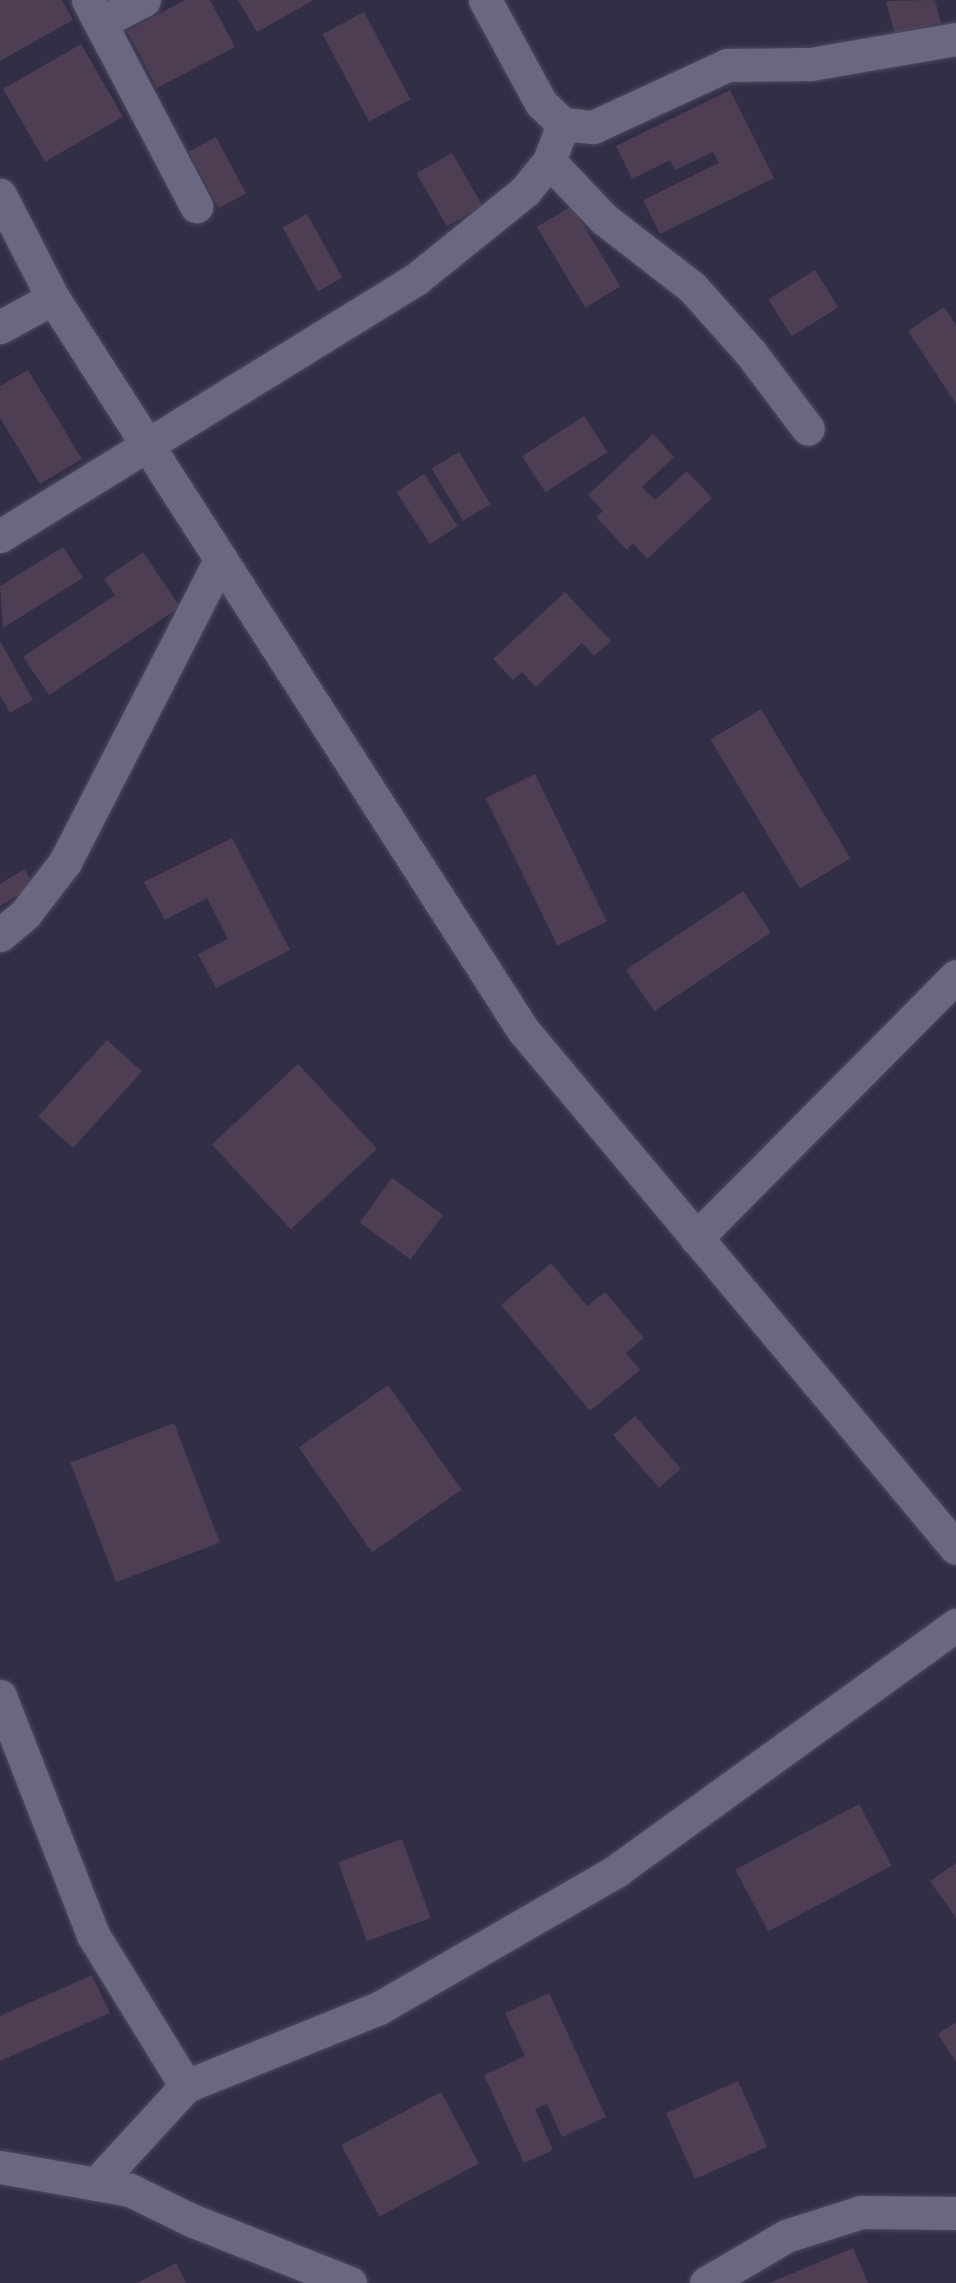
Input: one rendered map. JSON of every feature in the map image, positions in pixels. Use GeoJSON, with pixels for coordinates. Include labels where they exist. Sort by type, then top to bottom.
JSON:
{"type":"FeatureCollection","features":[{"type":"Feature","properties":{"kind":"street"},"geometry":{"type":"LineString","coordinates":[[144,0],[95,11],[196,206]]}},
{"type":"Feature","properties":{"kind":"street"},"geometry":{"type":"LineString","coordinates":[[485,0],[541,103],[562,124],[593,127],[727,64],[811,64],[956,39]]}},
{"type":"Feature","properties":{"kind":"street"},"geometry":{"type":"LineString","coordinates":[[0,536],[147,448],[416,279],[525,191],[549,161],[562,124]]}},
{"type":"Feature","properties":{"kind":"street"},"geometry":{"type":"LineString","coordinates":[[549,161],[604,219],[692,287],[750,352],[808,429]]}},
{"type":"Feature","properties":{"kind":"street"},"geometry":{"type":"LineString","coordinates":[[0,195],[53,297],[147,448],[523,1030],[956,1548]]}},
{"type":"Feature","properties":{"kind":"street"},"geometry":{"type":"LineString","coordinates":[[0,327],[53,297]]}},
{"type":"Feature","properties":{"kind":"street"},"geometry":{"type":"LineString","coordinates":[[0,935],[24,914],[65,862],[220,561]]}},
{"type":"Feature","properties":{"kind":"street"},"geometry":{"type":"LineString","coordinates":[[696,1238],[956,976]]}},
{"type":"Feature","properties":{"kind":"street"},"geometry":{"type":"LineString","coordinates":[[96,2184],[186,2086],[379,2008],[616,1871],[956,1624]]}},
{"type":"Feature","properties":{"kind":"street"},"geometry":{"type":"LineString","coordinates":[[0,1696],[93,1935],[186,2086]]}},
{"type":"Feature","properties":{"kind":"street"},"geometry":{"type":"LineString","coordinates":[[0,2167],[130,2190],[191,2220],[350,2283]]}},
{"type":"Feature","properties":{"kind":"street"},"geometry":{"type":"LineString","coordinates":[[706,2283],[786,2236],[861,2212],[956,2213]]}},
{"type":"Feature","properties":{"kind":"building"},"geometry":{"type":"Polygon","coordinates":[[[0,0],[62,0],[73,20],[0,61],[0,0]]]}},
{"type":"Feature","properties":{"kind":"building"},"geometry":{"type":"Polygon","coordinates":[[[185,0],[210,0],[235,47],[157,88],[127,31],[185,0]]]}},
{"type":"Feature","properties":{"kind":"building"},"geometry":{"type":"Polygon","coordinates":[[[238,0],[314,0],[257,32],[238,0]]]}},
{"type":"Feature","properties":{"kind":"building"},"geometry":{"type":"Polygon","coordinates":[[[935,0],[941,23],[895,35],[886,1],[935,0]]]}},
{"type":"Feature","properties":{"kind":"building"},"geometry":{"type":"Polygon","coordinates":[[[364,12],[410,99],[369,121],[323,34],[364,12]]]}},
{"type":"Feature","properties":{"kind":"building"},"geometry":{"type":"Polygon","coordinates":[[[81,44],[123,117],[45,162],[3,89],[81,44]]]}},
{"type":"Feature","properties":{"kind":"building"},"geometry":{"type":"Polygon","coordinates":[[[730,90],[774,178],[660,234],[643,200],[719,163],[713,152],[675,170],[670,160],[632,179],[616,146],[730,90]]]}},
{"type":"Feature","properties":{"kind":"building"},"geometry":{"type":"Polygon","coordinates":[[[216,137],[246,194],[219,208],[189,152],[216,137]]]}},
{"type":"Feature","properties":{"kind":"building"},"geometry":{"type":"Polygon","coordinates":[[[452,153],[482,206],[447,226],[416,174],[452,153]]]}},
{"type":"Feature","properties":{"kind":"building"},"geometry":{"type":"Polygon","coordinates":[[[572,206],[620,287],[585,308],[537,227],[572,206]]]}},
{"type":"Feature","properties":{"kind":"building"},"geometry":{"type":"Polygon","coordinates":[[[307,214],[342,278],[318,291],[283,228],[307,214]]]}},
{"type":"Feature","properties":{"kind":"building"},"geometry":{"type":"Polygon","coordinates":[[[815,270],[838,307],[792,336],[768,299],[815,270]]]}},
{"type":"Feature","properties":{"kind":"building"},"geometry":{"type":"Polygon","coordinates":[[[944,307],[956,325],[956,404],[908,331],[944,307]]]}},
{"type":"Feature","properties":{"kind":"building"},"geometry":{"type":"Polygon","coordinates":[[[28,370],[82,459],[40,484],[0,418],[0,386],[28,370]]]}},
{"type":"Feature","properties":{"kind":"building"},"geometry":{"type":"Polygon","coordinates":[[[584,416],[607,452],[545,492],[522,456],[584,416]]]}},
{"type":"Feature","properties":{"kind":"building"},"geometry":{"type":"Polygon","coordinates":[[[653,434],[674,457],[642,487],[655,500],[687,471],[712,498],[647,559],[633,543],[627,550],[596,517],[603,511],[588,495],[653,434]]]}},
{"type":"Feature","properties":{"kind":"building"},"geometry":{"type":"Polygon","coordinates":[[[459,452],[490,504],[463,521],[432,468],[459,452]]]}},
{"type":"Feature","properties":{"kind":"building"},"geometry":{"type":"Polygon","coordinates":[[[424,474],[458,526],[430,544],[396,492],[424,474]]]}},
{"type":"Feature","properties":{"kind":"building"},"geometry":{"type":"Polygon","coordinates":[[[63,547],[83,578],[3,628],[0,586],[63,547]]]}},
{"type":"Feature","properties":{"kind":"building"},"geometry":{"type":"Polygon","coordinates":[[[143,552],[180,607],[49,695],[23,657],[115,595],[104,579],[143,552]]]}},
{"type":"Feature","properties":{"kind":"building"},"geometry":{"type":"Polygon","coordinates":[[[565,592],[611,641],[594,656],[582,643],[536,687],[522,672],[513,680],[493,659],[565,592]]]}},
{"type":"Feature","properties":{"kind":"building"},"geometry":{"type":"Polygon","coordinates":[[[0,641],[33,700],[10,713],[0,695],[0,641]]]}},
{"type":"Feature","properties":{"kind":"building"},"geometry":{"type":"Polygon","coordinates":[[[761,709],[851,858],[800,889],[710,739],[761,709]]]}},
{"type":"Feature","properties":{"kind":"building"},"geometry":{"type":"Polygon","coordinates":[[[535,774],[607,921],[557,946],[486,798],[535,774]]]}},
{"type":"Feature","properties":{"kind":"building"},"geometry":{"type":"Polygon","coordinates":[[[232,838],[290,950],[216,988],[198,954],[228,939],[207,898],[165,920],[144,882],[232,838]]]}},
{"type":"Feature","properties":{"kind":"building"},"geometry":{"type":"Polygon","coordinates":[[[24,869],[34,885],[0,906],[0,884],[24,869]]]}},
{"type":"Feature","properties":{"kind":"building"},"geometry":{"type":"Polygon","coordinates":[[[743,891],[771,932],[654,1011],[626,970],[743,891]]]}},
{"type":"Feature","properties":{"kind":"building"},"geometry":{"type":"Polygon","coordinates":[[[107,1040],[142,1071],[73,1148],[38,1117],[107,1040]]]}},
{"type":"Feature","properties":{"kind":"building"},"geometry":{"type":"Polygon","coordinates":[[[298,1064],[377,1149],[291,1229],[212,1144],[298,1064]]]}},
{"type":"Feature","properties":{"kind":"building"},"geometry":{"type":"Polygon","coordinates":[[[392,1178],[443,1215],[411,1260],[360,1222],[392,1178]]]}},
{"type":"Feature","properties":{"kind":"building"},"geometry":{"type":"Polygon","coordinates":[[[551,1263],[587,1306],[605,1292],[644,1338],[626,1353],[640,1370],[590,1411],[501,1305],[551,1263]]]}},
{"type":"Feature","properties":{"kind":"building"},"geometry":{"type":"Polygon","coordinates":[[[388,1385],[461,1490],[372,1552],[299,1448],[388,1385]]]}},
{"type":"Feature","properties":{"kind":"building"},"geometry":{"type":"Polygon","coordinates":[[[635,1416],[681,1469],[659,1488],[613,1435],[635,1416]]]}},
{"type":"Feature","properties":{"kind":"building"},"geometry":{"type":"Polygon","coordinates":[[[174,1423],[220,1542],[116,1582],[70,1463],[174,1423]]]}},
{"type":"Feature","properties":{"kind":"building"},"geometry":{"type":"Polygon","coordinates":[[[859,1804],[892,1866],[768,1932],[735,1870],[859,1804]]]}},
{"type":"Feature","properties":{"kind":"building"},"geometry":{"type":"Polygon","coordinates":[[[402,1839],[431,1918],[367,1941],[338,1862],[402,1839]]]}},
{"type":"Feature","properties":{"kind":"building"},"geometry":{"type":"Polygon","coordinates":[[[956,1863],[956,1918],[930,1881],[956,1863]]]}},
{"type":"Feature","properties":{"kind":"building"},"geometry":{"type":"Polygon","coordinates":[[[92,1975],[110,2013],[0,2061],[0,2016],[92,1975]]]}},
{"type":"Feature","properties":{"kind":"building"},"geometry":{"type":"Polygon","coordinates":[[[549,1993],[606,2117],[562,2137],[547,2104],[535,2109],[553,2150],[524,2163],[484,2075],[525,2056],[505,2013],[549,1993]]]}},
{"type":"Feature","properties":{"kind":"building"},"geometry":{"type":"Polygon","coordinates":[[[956,2022],[956,2062],[938,2034],[956,2022]]]}},
{"type":"Feature","properties":{"kind":"building"},"geometry":{"type":"Polygon","coordinates":[[[738,2081],[767,2147],[695,2179],[666,2113],[738,2081]]]}},
{"type":"Feature","properties":{"kind":"building"},"geometry":{"type":"Polygon","coordinates":[[[441,2092],[479,2164],[379,2217],[341,2145],[441,2092]]]}},
{"type":"Feature","properties":{"kind":"building"},"geometry":{"type":"Polygon","coordinates":[[[853,2248],[868,2283],[769,2283],[853,2248]]]}},
{"type":"Feature","properties":{"kind":"building"},"geometry":{"type":"Polygon","coordinates":[[[176,2263],[186,2283],[137,2283],[176,2263]]]}}]}
